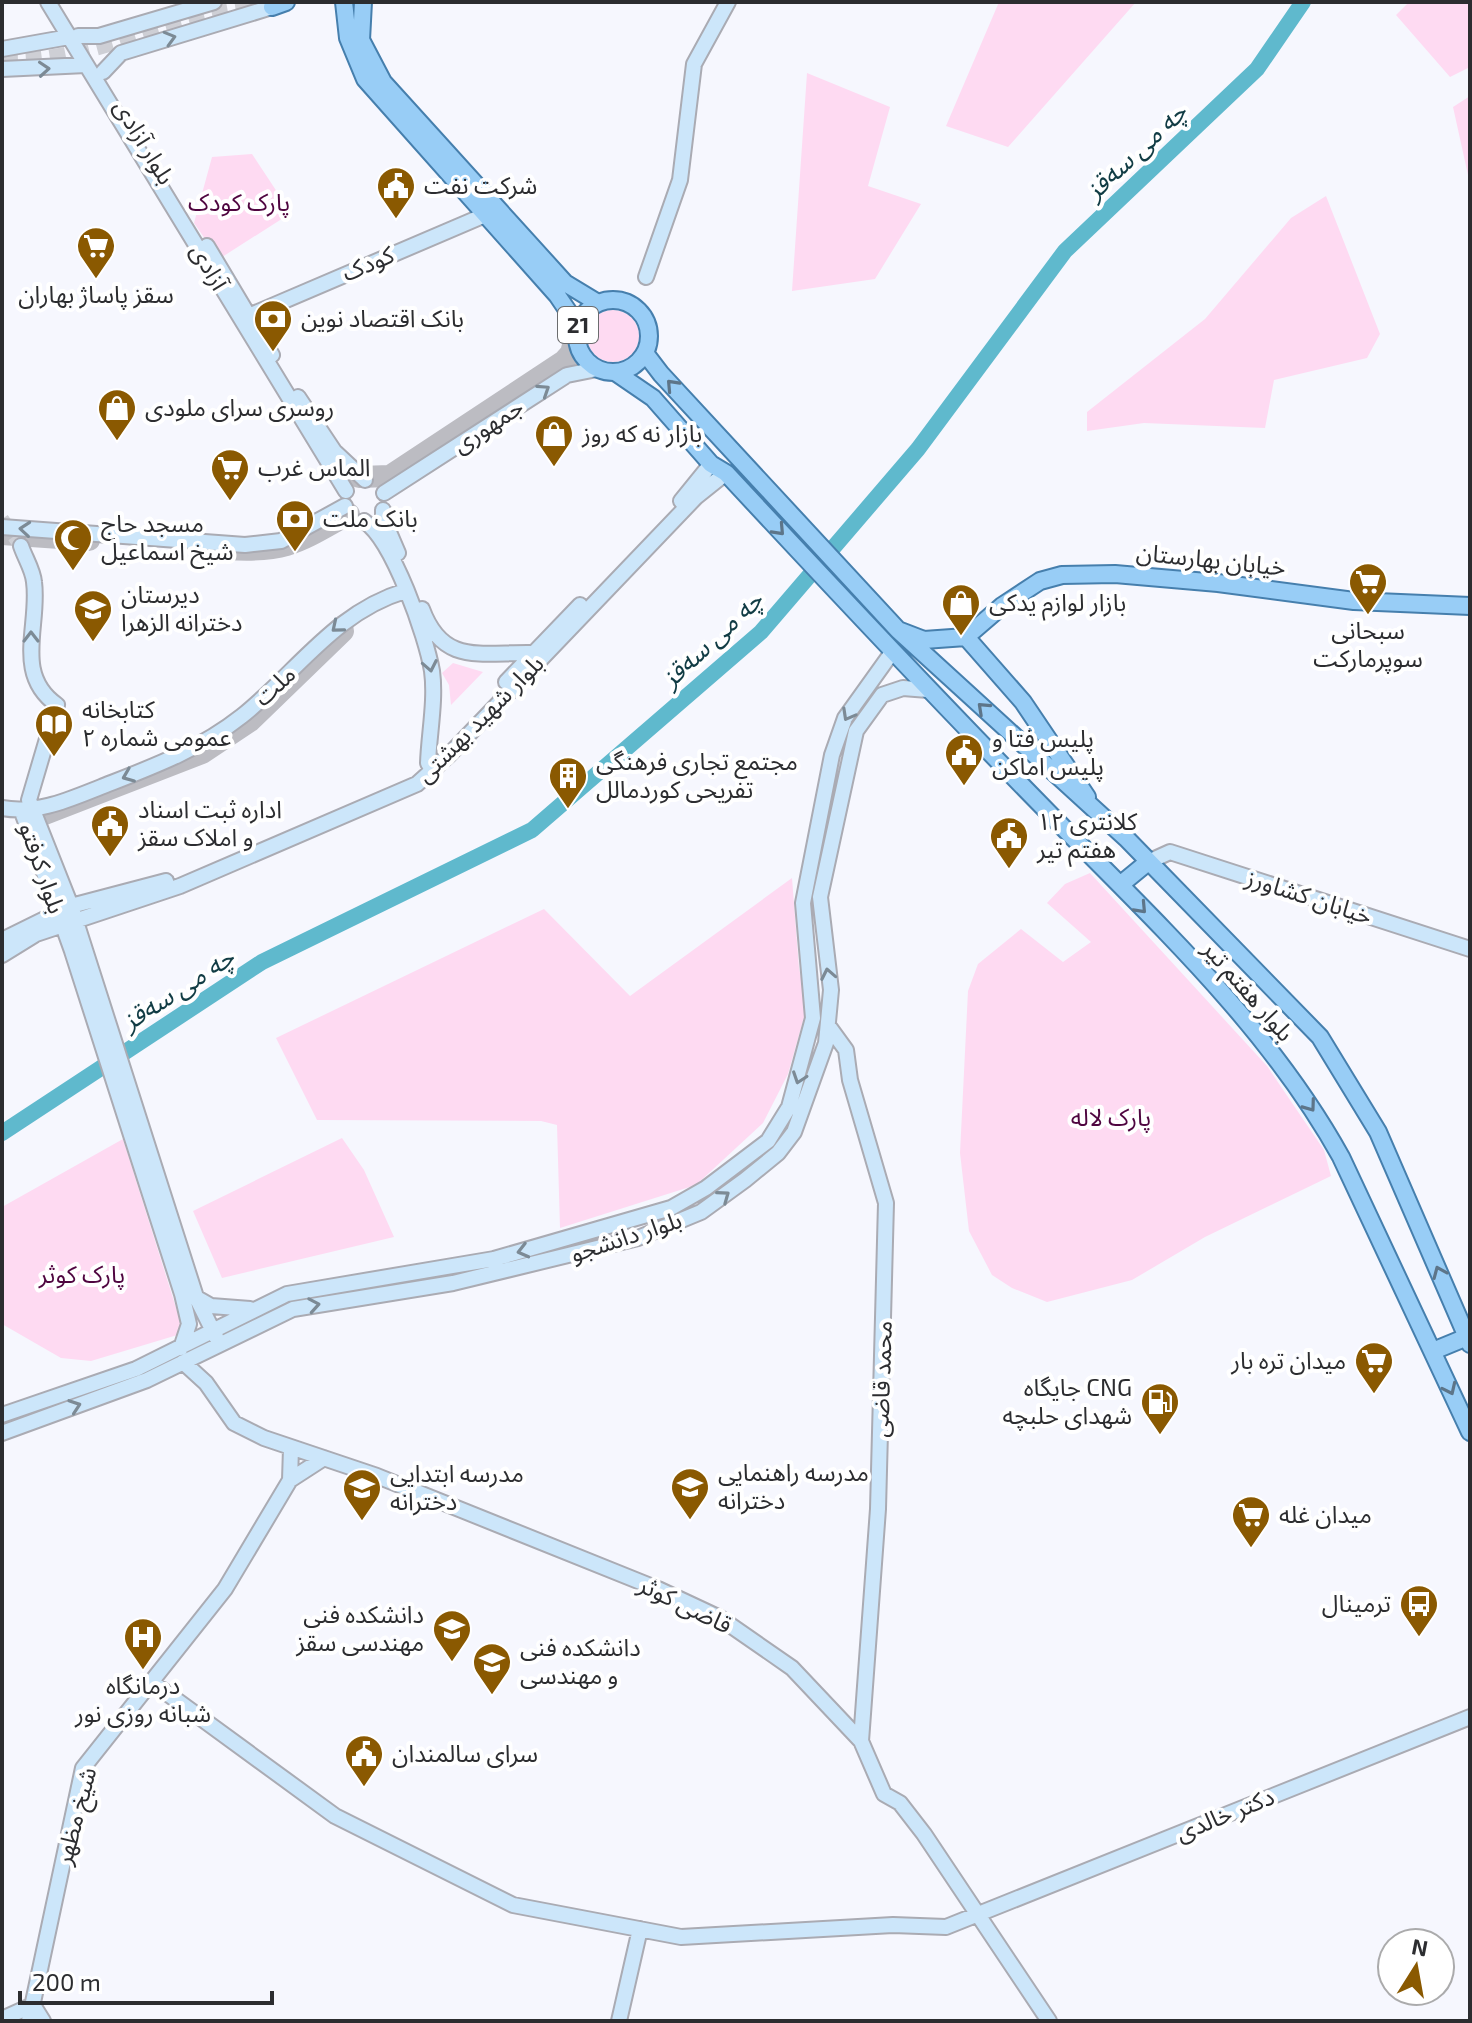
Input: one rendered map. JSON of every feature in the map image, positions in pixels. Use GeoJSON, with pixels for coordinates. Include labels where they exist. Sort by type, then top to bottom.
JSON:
{"type":"FeatureCollection","features":[{"type":"Feature","properties":{"kind":"main road","name":"آزادی"},"geometry":{"type":"LineString","coordinates":[[48,2],[73,36],[86,65],[346,499]]}},
{"type":"Feature","properties":{"kind":"main road","name":"بلوار آزادی"},"geometry":{"type":"LineString","coordinates":[[57,2],[73,36],[103,72],[251,315],[286,379],[345,465],[365,480]]}},
{"type":"Feature","properties":{"kind":"main road"},"geometry":{"type":"LineString","coordinates":[[2,49],[73,36],[99,36],[214,2]]}},
{"type":"Feature","properties":{"kind":"main road"},"geometry":{"type":"LineString","coordinates":[[344,2],[348,38],[365,79],[557,295],[578,326]]}},
{"type":"Feature","properties":{"kind":"main road"},"geometry":{"type":"LineString","coordinates":[[363,2],[361,40],[383,82],[565,283],[598,303]]}},
{"type":"Feature","properties":{"kind":"main road"},"geometry":{"type":"LineString","coordinates":[[646,277],[680,180],[694,64],[728,2]]}},
{"type":"Feature","properties":{"kind":"main road"},"geometry":{"type":"LineString","coordinates":[[103,72],[121,53],[279,4]]}},
{"type":"Feature","properties":{"kind":"main road"},"geometry":{"type":"LineString","coordinates":[[2,69],[86,65]]}},
{"type":"Feature","properties":{"kind":"main road","name":"کودک"},"geometry":{"type":"LineString","coordinates":[[251,315],[485,215]]}},
{"type":"Feature","properties":{"kind":"main road","name":"21"},"geometry":{"type":"LineString","coordinates":[[622,301],[640,311],[649,333],[645,353],[630,369],[615,372],[597,369],[581,355],[578,326],[589,308],[598,303],[622,301]]}},
{"type":"Feature","properties":{"kind":"main road","name":"بلوار هفتم تیر"},"geometry":{"type":"LineString","coordinates":[[645,353],[898,630],[1148,862],[1320,1037],[1339,1065],[1394,1165],[1468,1340]]}},
{"type":"Feature","properties":{"kind":"main road","name":"جمهوری"},"geometry":{"type":"LineString","coordinates":[[384,493],[567,375],[597,369]]}},
{"type":"Feature","properties":{"kind":"main road","name":"بلوار هفتم تیر"},"geometry":{"type":"LineString","coordinates":[[615,372],[653,398],[711,464],[726,473],[928,690],[1120,885],[1258,1036],[1317,1115],[1470,1432]]}},
{"type":"Feature","properties":{"kind":"main road","name":"بلوار شهید بهشتی"},"geometry":{"type":"LineString","coordinates":[[536,657],[691,490],[711,464]]}},
{"type":"Feature","properties":{"kind":"main road","name":"بلوار شهید بهشتی"},"geometry":{"type":"LineString","coordinates":[[2,940],[189,873],[376,795],[430,767],[696,497],[726,473]]}},
{"type":"Feature","properties":{"kind":"main road"},"geometry":{"type":"LineString","coordinates":[[2,527],[245,545],[281,541],[346,499],[355,482],[374,482],[384,493],[383,518],[437,641],[451,650],[536,657]]}},
{"type":"Feature","properties":{"kind":"main road"},"geometry":{"type":"LineString","coordinates":[[346,499],[353,518],[364,521],[381,538],[405,591],[432,672],[430,767]]}},
{"type":"Feature","properties":{"kind":"main road"},"geometry":{"type":"LineString","coordinates":[[364,521],[377,517],[383,510]]}},
{"type":"Feature","properties":{"kind":"main road"},"geometry":{"type":"LineString","coordinates":[[21,546],[34,581],[30,630],[35,683],[57,705],[29,791],[29,811],[66,915],[158,1203],[189,1324],[182,1355]]}},
{"type":"Feature","properties":{"kind":"main road","name":"خیابان بهارستان"},"geometry":{"type":"LineString","coordinates":[[966,637],[1002,606],[1040,581],[1062,575],[1115,574],[1218,583],[1354,601],[1470,606]]}},
{"type":"Feature","properties":{"kind":"main road","name":"ملت"},"geometry":{"type":"LineString","coordinates":[[29,811],[195,749],[279,685],[347,618],[372,603],[405,591]]}},
{"type":"Feature","properties":{"kind":"main road"},"geometry":{"type":"LineString","coordinates":[[898,630],[924,640],[966,637],[1023,702],[1060,752],[1096,812]]}},
{"type":"Feature","properties":{"kind":"main road","name":"بلوار دانشجو"},"geometry":{"type":"LineString","coordinates":[[2,1433],[147,1380],[212,1329],[287,1294],[494,1259],[625,1224],[671,1208],[706,1188],[768,1141],[789,1107],[813,1018],[803,903],[838,736],[863,690],[886,665],[893,651]]}},
{"type":"Feature","properties":{"kind":"main road","name":"بلوار دانشجو"},"geometry":{"type":"LineString","coordinates":[[2,1415],[219,1343],[293,1309],[496,1275],[638,1238],[670,1227],[717,1202],[778,1153],[794,1132],[830,1028],[831,990],[820,906],[826,860],[851,748],[863,717],[882,695],[903,688],[928,690]]}},
{"type":"Feature","properties":{"kind":"main road"},"geometry":{"type":"LineString","coordinates":[[2,808],[29,811]]}},
{"type":"Feature","properties":{"kind":"main road","name":"خیابان کشاورز"},"geometry":{"type":"LineString","coordinates":[[1148,862],[1170,852],[1470,949]]}},
{"type":"Feature","properties":{"kind":"main road"},"geometry":{"type":"LineString","coordinates":[[811,856],[826,860]]}},
{"type":"Feature","properties":{"kind":"main road"},"geometry":{"type":"LineString","coordinates":[[1120,885],[1148,862]]}},
{"type":"Feature","properties":{"kind":"main road","name":"بلوار شهید بهشتی"},"geometry":{"type":"LineString","coordinates":[[2,955],[66,915]]}},
{"type":"Feature","properties":{"kind":"main road","name":"محمد قاضی"},"geometry":{"type":"LineString","coordinates":[[830,1028],[846,1050],[850,1080],[886,1203],[878,1509],[861,1741]]}},
{"type":"Feature","properties":{"kind":"main road"},"geometry":{"type":"LineString","coordinates":[[158,1203],[196,1297],[219,1343]]}},
{"type":"Feature","properties":{"kind":"main road"},"geometry":{"type":"LineString","coordinates":[[494,1259],[496,1275]]}},
{"type":"Feature","properties":{"kind":"main road"},"geometry":{"type":"LineString","coordinates":[[382,1278],[382,1295]]}},
{"type":"Feature","properties":{"kind":"main road"},"geometry":{"type":"LineString","coordinates":[[196,1297],[211,1306],[251,1309]]}},
{"type":"Feature","properties":{"kind":"main road"},"geometry":{"type":"LineString","coordinates":[[1433,1351],[1468,1340]]}},
{"type":"Feature","properties":{"kind":"main road","name":"قاضی کوثر"},"geometry":{"type":"LineString","coordinates":[[182,1355],[234,1423],[291,1448],[377,1476],[689,1602],[792,1668],[861,1741],[884,1794],[900,1803],[981,1915],[1049,2021]]}},
{"type":"Feature","properties":{"kind":"main road"},"geometry":{"type":"LineString","coordinates":[[290,1480],[291,1448]]}},
{"type":"Feature","properties":{"kind":"main road"},"geometry":{"type":"LineString","coordinates":[[290,1480],[324,1458]]}},
{"type":"Feature","properties":{"kind":"main road","name":"شیخ مظهر"},"geometry":{"type":"LineString","coordinates":[[29,2021],[83,1768],[225,1589],[290,1480]]}},
{"type":"Feature","properties":{"kind":"main road","name":"دکتر خالدی"},"geometry":{"type":"LineString","coordinates":[[153,1683],[335,1816],[513,1905],[681,1937],[893,1925],[946,1927],[1470,1717]]}},
{"type":"Feature","properties":{"kind":"main road"},"geometry":{"type":"LineString","coordinates":[[619,2021],[640,1929]]}},
{"type":"Feature","properties":{"kind":"main road"},"geometry":{"type":"LineString","coordinates":[[2,2019],[33,2005],[43,2021]]}},
{"type":"Feature","properties":{"kind":"green space"},"geometry":{"type":"Polygon","coordinates":[[[999,2],[1136,2],[1008,147],[946,126],[999,2]]]}},
{"type":"Feature","properties":{"kind":"green space"},"geometry":{"type":"Polygon","coordinates":[[[1409,2],[1470,2],[1470,67],[1450,77],[1396,15],[1409,2]]]}},
{"type":"Feature","properties":{"kind":"green space"},"geometry":{"type":"Polygon","coordinates":[[[807,73],[890,107],[868,186],[921,204],[875,279],[792,291],[807,73]]]}},
{"type":"Feature","properties":{"kind":"green space"},"geometry":{"type":"Polygon","coordinates":[[[1470,96],[1470,184],[1453,107],[1470,96]]]}},
{"type":"Feature","properties":{"kind":"green space","name":"پارک کودک"},"geometry":{"type":"Polygon","coordinates":[[[252,154],[291,213],[219,259],[194,223],[212,157],[252,154]]]}},
{"type":"Feature","properties":{"kind":"green space"},"geometry":{"type":"Polygon","coordinates":[[[1326,196],[1380,334],[1367,358],[1274,380],[1265,428],[1144,423],[1087,431],[1087,412],[1205,319],[1291,218],[1326,196]]]}},
{"type":"Feature","properties":{"kind":"green space"},"geometry":{"type":"Polygon","coordinates":[[[613,310],[631,318],[639,336],[631,354],[613,362],[595,354],[587,336],[595,318],[613,310]]]}},
{"type":"Feature","properties":{"kind":"green space"},"geometry":{"type":"Polygon","coordinates":[[[453,663],[483,672],[451,705],[449,685],[442,673],[453,663]]]}},
{"type":"Feature","properties":{"kind":"green space","name":"پارک لاله"},"geometry":{"type":"Polygon","coordinates":[[[1090,873],[1267,1066],[1324,1150],[1331,1176],[1205,1237],[1132,1280],[1047,1302],[1012,1288],[992,1275],[969,1231],[960,1153],[968,991],[978,964],[1021,929],[1063,962],[1091,942],[1047,903],[1065,884],[1090,873]]]}},
{"type":"Feature","properties":{"kind":"green space"},"geometry":{"type":"Polygon","coordinates":[[[792,878],[799,968],[807,1007],[788,1074],[763,1123],[696,1185],[560,1228],[557,1125],[541,1121],[317,1120],[276,1038],[544,909],[630,996],[792,878]]]}},
{"type":"Feature","properties":{"kind":"green space"},"geometry":{"type":"Polygon","coordinates":[[[342,1138],[364,1170],[394,1237],[222,1278],[193,1211],[342,1138]]]}},
{"type":"Feature","properties":{"kind":"green space","name":"پارک کوثر"},"geometry":{"type":"Polygon","coordinates":[[[123,1139],[184,1333],[91,1361],[61,1358],[2,1324],[2,1207],[123,1139]]]}},
{"type":"Feature","properties":{"kind":"waterway","name":"چە می سەقز"},"geometry":{"type":"LineString","coordinates":[[2,1133],[262,962],[532,830],[761,632],[918,449],[1065,251],[1257,69],[1303,2]]}},
{"type":"Feature","properties":{"kind":"taxiway"},"geometry":{"type":"LineString","coordinates":[[359,477],[390,476],[564,361],[571,353],[576,334]]}},
{"type":"Feature","properties":{"kind":"taxiway"},"geometry":{"type":"LineString","coordinates":[[227,549],[264,549],[291,544],[349,514]]}},
{"type":"Feature","properties":{"kind":"taxiway"},"geometry":{"type":"LineString","coordinates":[[2,534],[89,540]]}},
{"type":"Feature","properties":{"kind":"taxiway"},"geometry":{"type":"LineString","coordinates":[[37,817],[202,753],[250,721],[343,631]]}},
{"type":"Feature","properties":{"kind":"tunnel"},"geometry":{"type":"LineString","coordinates":[[2,61],[69,54],[198,18],[265,7]]}},
{"type":"Feature","properties":{"kind":"tunnel"},"geometry":{"type":"LineString","coordinates":[[2,519],[21,546]]}},
{"type":"Feature","properties":{"kind":"place","name":"شرکت نفت"},"geometry":{"type":"Point","coordinates":[396,220]}},
{"type":"Feature","properties":{"kind":"place","name":"سقز پاساژ بهاران"},"geometry":{"type":"Point","coordinates":[96,280]}},
{"type":"Feature","properties":{"kind":"place","name":"بانک اقتصاد نوین"},"geometry":{"type":"Point","coordinates":[273,353]}},
{"type":"Feature","properties":{"kind":"place","name":"روسری سرای ملودی"},"geometry":{"type":"Point","coordinates":[117,442]}},
{"type":"Feature","properties":{"kind":"place","name":"بازار نه که روز"},"geometry":{"type":"Point","coordinates":[554,468]}},
{"type":"Feature","properties":{"kind":"place","name":"الماس غرب"},"geometry":{"type":"Point","coordinates":[230,502]}},
{"type":"Feature","properties":{"kind":"place","name":"بانک ملت"},"geometry":{"type":"Point","coordinates":[295,553]}},
{"type":"Feature","properties":{"kind":"place","name":"مسجد حاج شیخ اسماعیل"},"geometry":{"type":"Point","coordinates":[73,572]}},
{"type":"Feature","properties":{"kind":"place","name":"سبحانی سوپرمارکت"},"geometry":{"type":"Point","coordinates":[1368,616]}},
{"type":"Feature","properties":{"kind":"place","name":"بازار لوازم یدکی"},"geometry":{"type":"Point","coordinates":[961,637]}},
{"type":"Feature","properties":{"kind":"place","name":"دیرستان دخترانه الزهرا"},"geometry":{"type":"Point","coordinates":[93,643]}},
{"type":"Feature","properties":{"kind":"place","name":"کتابخانه عمومی شماره ۲"},"geometry":{"type":"Point","coordinates":[54,758]}},
{"type":"Feature","properties":{"kind":"place","name":"پلیس فتا و پلیس اماکن"},"geometry":{"type":"Point","coordinates":[964,787]}},
{"type":"Feature","properties":{"kind":"place","name":"مجتمع تجاری فرهنگی تفریحی کوردمالل"},"geometry":{"type":"Point","coordinates":[568,810]}},
{"type":"Feature","properties":{"kind":"place","name":"اداره ثبت اسناد و املاک سقز"},"geometry":{"type":"Point","coordinates":[110,858]}},
{"type":"Feature","properties":{"kind":"place","name":"کلانتری ۱۲ هفتم تیر"},"geometry":{"type":"Point","coordinates":[1009,870]}},
{"type":"Feature","properties":{"kind":"place","name":"میدان تره بار"},"geometry":{"type":"Point","coordinates":[1374,1395]}},
{"type":"Feature","properties":{"kind":"place","name":"جایگاه CNG شهدای حلبچه"},"geometry":{"type":"Point","coordinates":[1160,1436]}},
{"type":"Feature","properties":{"kind":"place","name":"مدرسه راهنمایی دخترانه"},"geometry":{"type":"Point","coordinates":[690,1521]}},
{"type":"Feature","properties":{"kind":"place","name":"مدرسه ابتدایی دخترانه"},"geometry":{"type":"Point","coordinates":[362,1522]}},
{"type":"Feature","properties":{"kind":"place","name":"میدان غله"},"geometry":{"type":"Point","coordinates":[1251,1549]}},
{"type":"Feature","properties":{"kind":"place","name":"ترمینال"},"geometry":{"type":"Point","coordinates":[1419,1638]}},
{"type":"Feature","properties":{"kind":"place","name":"دانشکده فنی مهندسی سقز"},"geometry":{"type":"Point","coordinates":[452,1663]}},
{"type":"Feature","properties":{"kind":"place","name":"درمانگاه شبانه روزی نور"},"geometry":{"type":"Point","coordinates":[143,1671]}},
{"type":"Feature","properties":{"kind":"place","name":"دانشکده فنی و مهندسی"},"geometry":{"type":"Point","coordinates":[492,1696]}},
{"type":"Feature","properties":{"kind":"place","name":"سرای سالمندان"},"geometry":{"type":"Point","coordinates":[364,1788]}}]}
